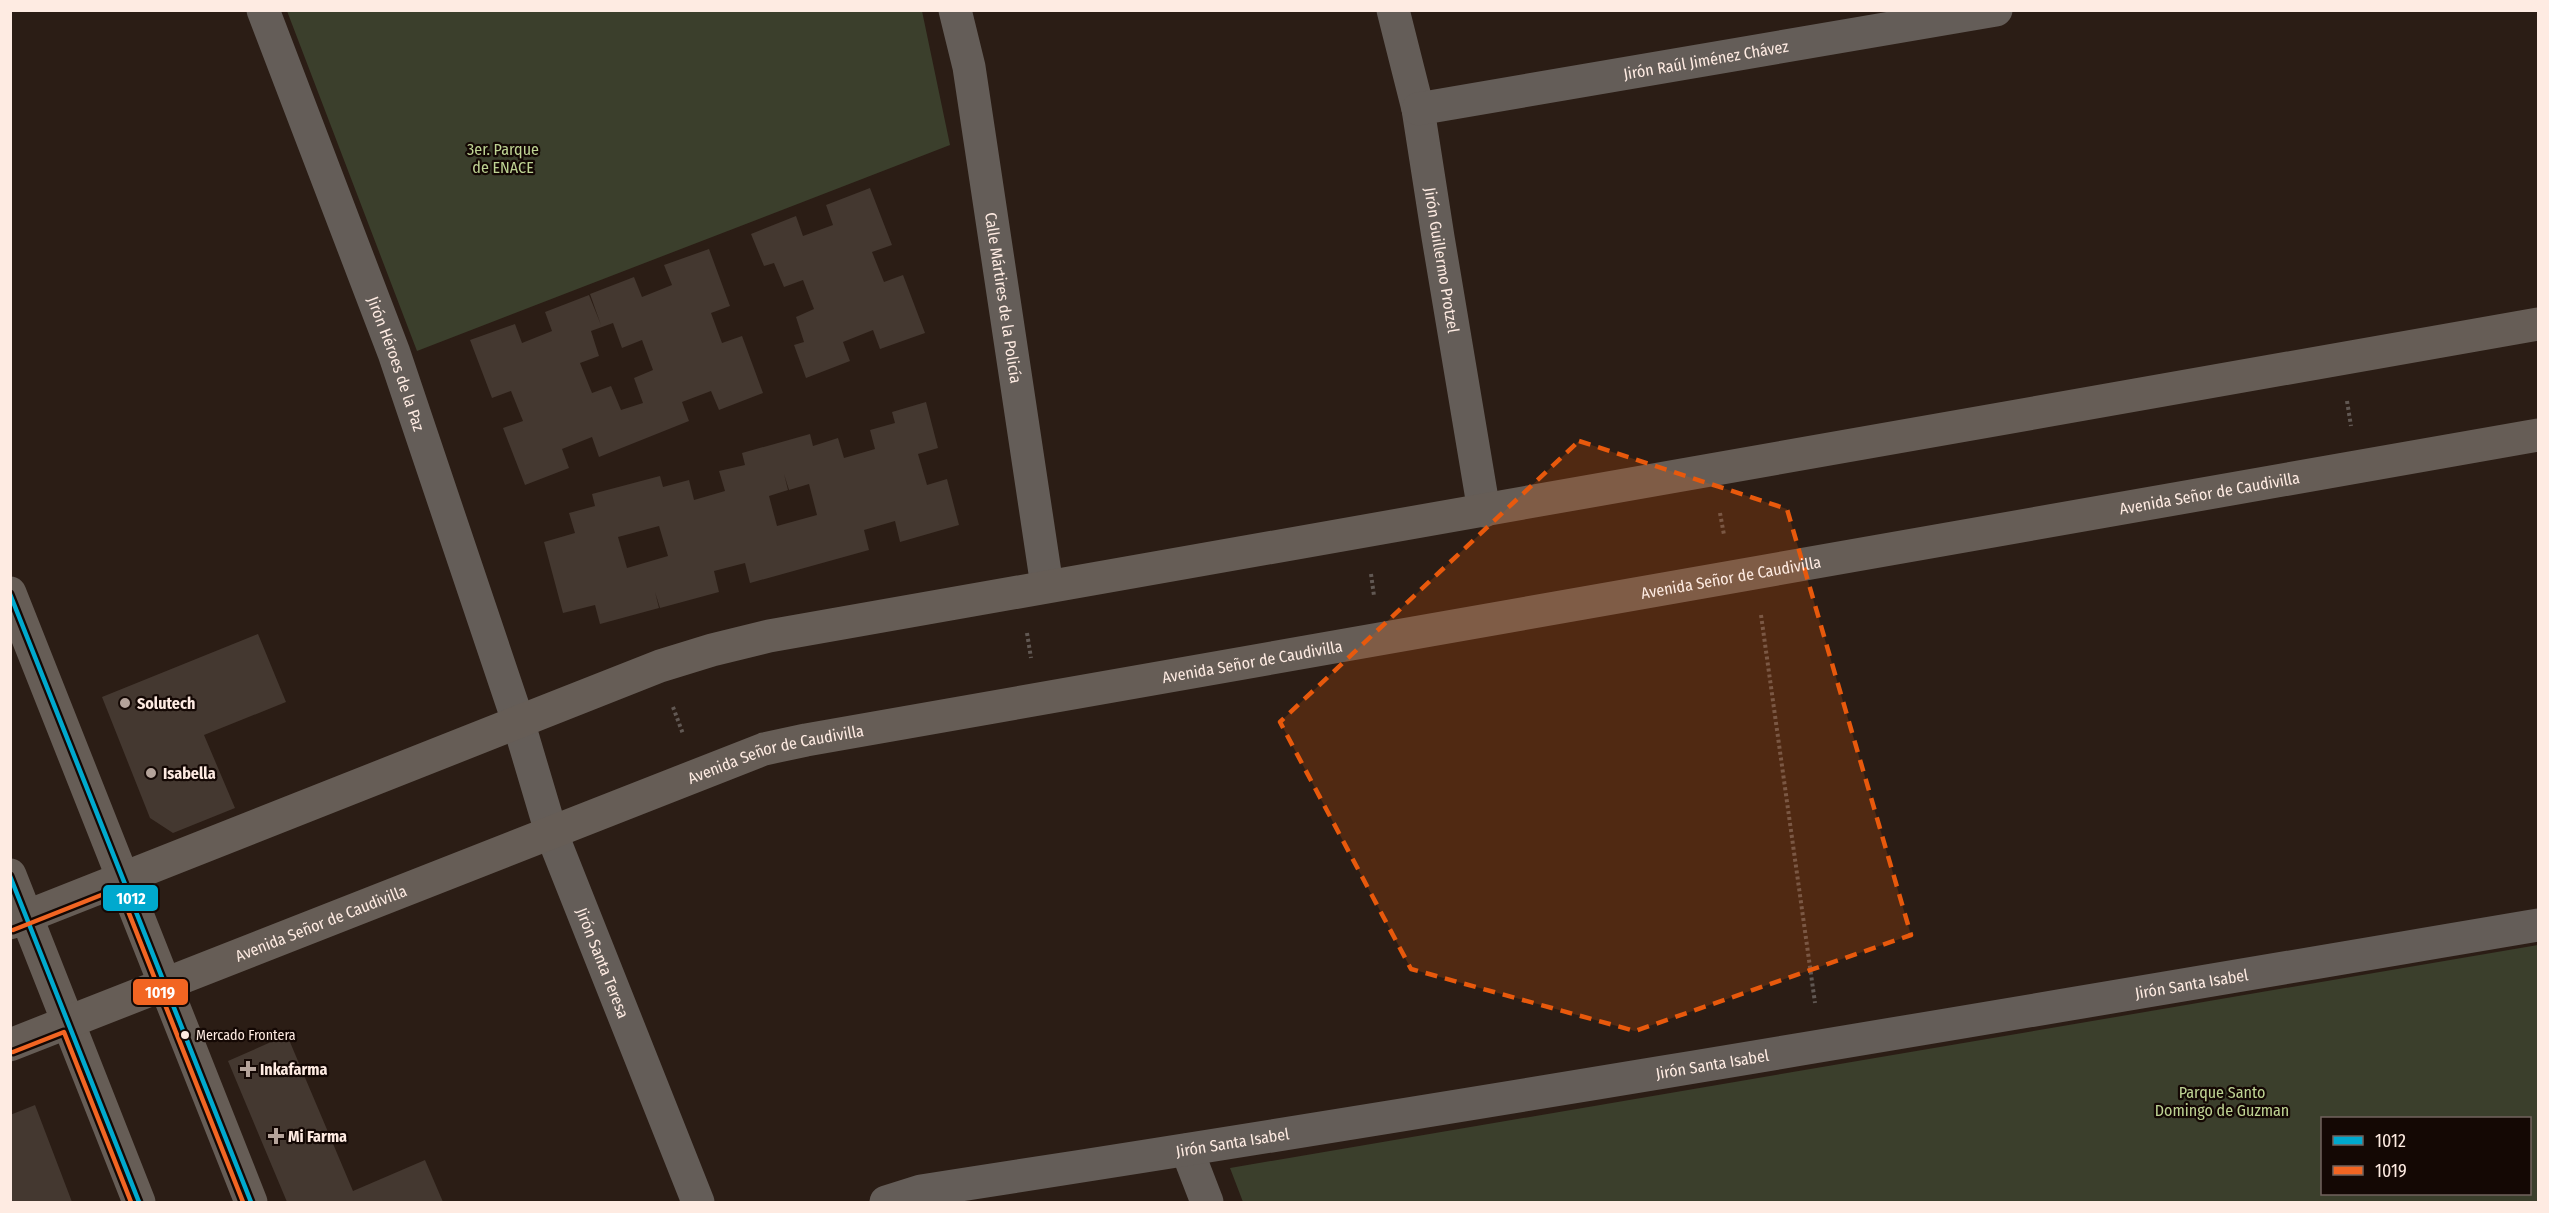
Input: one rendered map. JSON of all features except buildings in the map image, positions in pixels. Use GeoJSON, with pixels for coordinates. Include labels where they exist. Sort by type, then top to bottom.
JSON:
{"type":"FeatureCollection","features":[{"type":"Feature","properties":{"kind":"main road"},"geometry":{"type":"LineString","coordinates":[[19,920],[660,666],[769,636],[2538,324]]}},
{"type":"Feature","properties":{"kind":"main road","name":"Avenida Señor de Caudivilla"},"geometry":{"type":"LineString","coordinates":[[10,1045],[764,749],[2538,435]]}},
{"type":"Feature","properties":{"kind":"main road"},"geometry":{"type":"LineString","coordinates":[[10,593],[251,1203]]}},
{"type":"Feature","properties":{"kind":"main road"},"geometry":{"type":"LineString","coordinates":[[10,875],[19,920],[68,1022],[140,1203]]}},
{"type":"Feature","properties":{"kind":"street","name":"Jirón Héroes de la Paz"},"geometry":{"type":"LineString","coordinates":[[263,10],[394,353],[518,721]]}},
{"type":"Feature","properties":{"kind":"street","name":"Calle Mártires de la Policía"},"geometry":{"type":"LineString","coordinates":[[955,10],[969,67],[1034,589]]}},
{"type":"Feature","properties":{"kind":"street","name":"Jirón Guillermo Protzel"},"geometry":{"type":"LineString","coordinates":[[1393,10],[1418,109],[1437,237],[1484,511]]}},
{"type":"Feature","properties":{"kind":"street","name":"Jirón Raúl Jiménez Chávez"},"geometry":{"type":"LineString","coordinates":[[1418,109],[1996,10]]}},
{"type":"Feature","properties":{"kind":"street","name":"Jirón Santa Teresa"},"geometry":{"type":"LineString","coordinates":[[518,721],[551,832],[698,1203]]}},
{"type":"Feature","properties":{"kind":"street","name":"Jirón Santa Isabel"},"geometry":{"type":"LineString","coordinates":[[886,1203],[921,1191],[1187,1150],[1821,1046],[2538,925]]}},
{"type":"Feature","properties":{"kind":"street"},"geometry":{"type":"LineString","coordinates":[[1187,1150],[1207,1203]]}},
{"type":"Feature","properties":{"kind":"path"},"geometry":{"type":"LineString","coordinates":[[2339,359],[2359,467]]}},
{"type":"Feature","properties":{"kind":"path"},"geometry":{"type":"LineString","coordinates":[[1713,471],[1743,575],[1821,1046]]}},
{"type":"Feature","properties":{"kind":"path"},"geometry":{"type":"LineString","coordinates":[[1364,532],[1381,638]]}},
{"type":"Feature","properties":{"kind":"path"},"geometry":{"type":"LineString","coordinates":[[1034,589],[1038,699]]}},
{"type":"Feature","properties":{"kind":"path"},"geometry":{"type":"LineString","coordinates":[[660,666],[696,774]]}},
{"type":"Feature","properties":{"kind":"highlighted area"},"geometry":{"type":"Polygon","coordinates":[[[1579,441],[1787,509],[1911,935],[1635,1031],[1411,969],[1280,722],[1579,441]]]}},
{"type":"Feature","properties":{"kind":"green space","name":"3er. Parque de ENACE"},"geometry":{"type":"Polygon","coordinates":[[[287,11],[922,11],[950,145],[417,351],[287,11]]]}},
{"type":"Feature","properties":{"kind":"green space","name":"Parque Santo Domingo de Guzman"},"geometry":{"type":"Polygon","coordinates":[[[2538,945],[2538,1202],[1243,1202],[1230,1168],[2538,945]]]}},
{"type":"Feature","properties":{"kind":"transit line","name":"1012"},"geometry":{"type":"LineString","coordinates":[[10,594],[251,1202]]}},
{"type":"Feature","properties":{"kind":"transit line","name":"1012"},"geometry":{"type":"LineString","coordinates":[[10,876],[139,1202]]}},
{"type":"Feature","properties":{"kind":"transit line","name":"1019"},"geometry":{"type":"LineString","coordinates":[[13,930],[119,888],[243,1202]]}},
{"type":"Feature","properties":{"kind":"transit line","name":"1019"},"geometry":{"type":"LineString","coordinates":[[13,1052],[64,1032],[131,1202]]}},
{"type":"Feature","properties":{"kind":"place","name":"Solutech"},"geometry":{"type":"Point","coordinates":[125,703]}},
{"type":"Feature","properties":{"kind":"place","name":"Isabella"},"geometry":{"type":"Point","coordinates":[151,773]}},
{"type":"Feature","properties":{"kind":"place","name":"Mercado Frontera"},"geometry":{"type":"Point","coordinates":[185,1035]}},
{"type":"Feature","properties":{"kind":"place","name":"Inkafarma"},"geometry":{"type":"Point","coordinates":[248,1069]}},
{"type":"Feature","properties":{"kind":"place","name":"Mi Farma"},"geometry":{"type":"Point","coordinates":[276,1136]}}]}
